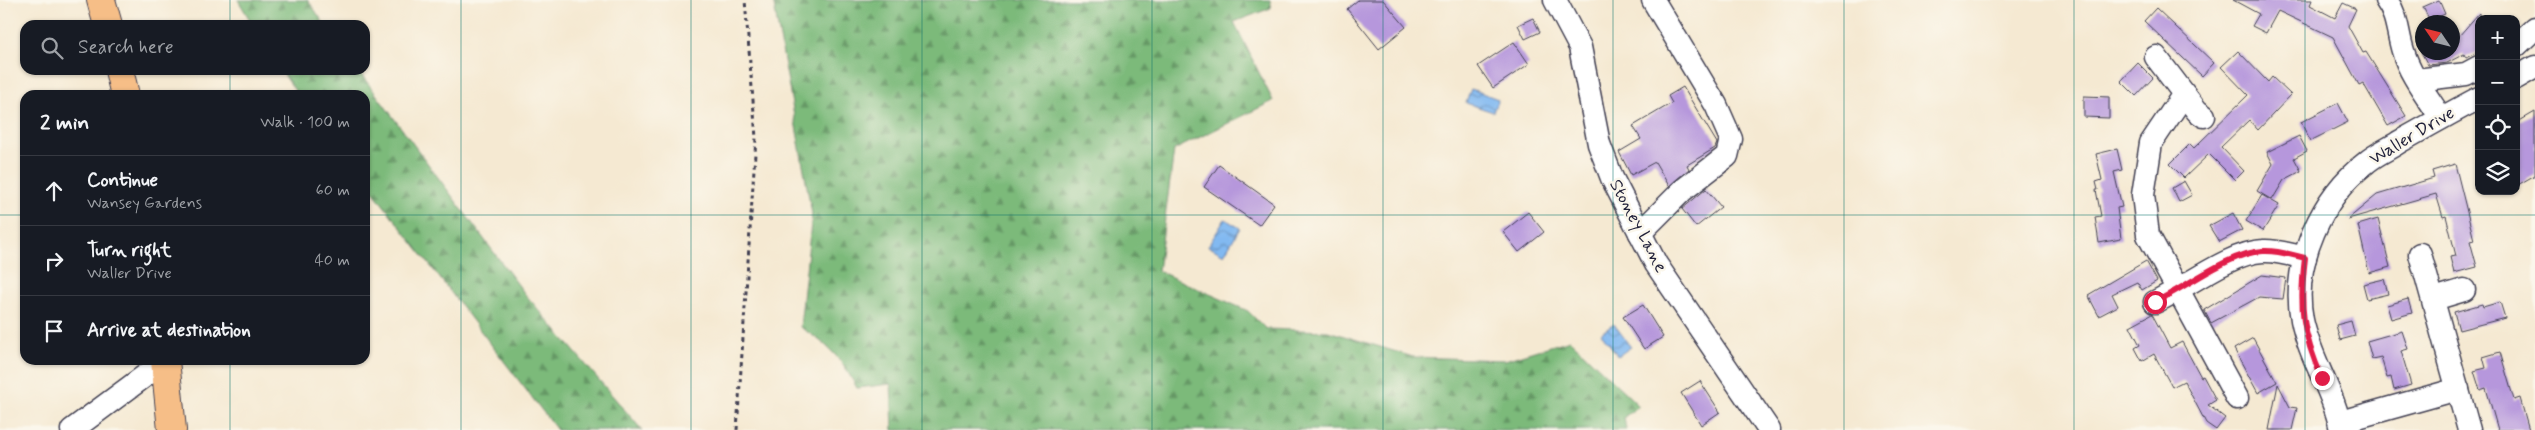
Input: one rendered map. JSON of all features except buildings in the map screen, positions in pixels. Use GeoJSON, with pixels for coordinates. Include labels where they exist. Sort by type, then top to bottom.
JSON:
{"type":"FeatureCollection","features":[{"type":"Feature","properties":{"kind":"main road"},"geometry":{"type":"LineString","coordinates":[[101,0],[107,20]]}},
{"type":"Feature","properties":{"kind":"main road"},"geometry":{"type":"LineString","coordinates":[[120,75],[124,90]]}},
{"type":"Feature","properties":{"kind":"main road"},"geometry":{"type":"LineString","coordinates":[[165,365],[172,430]]}},
{"type":"Feature","properties":{"kind":"street","name":"Stoney Lane"},"geometry":{"type":"LineString","coordinates":[[1555,0],[1580,48],[1600,144],[1612,178],[1656,264],[1769,430]]}},
{"type":"Feature","properties":{"kind":"street"},"geometry":{"type":"LineString","coordinates":[[1640,233],[1684,190],[1726,156],[1731,138],[1716,105],[1654,0]]}},
{"type":"Feature","properties":{"kind":"street"},"geometry":{"type":"LineString","coordinates":[[2386,0],[2393,9],[2403,51],[2417,80],[2441,118]]}},
{"type":"Feature","properties":{"kind":"street"},"geometry":{"type":"LineString","coordinates":[[2520,42],[2535,28]]}},
{"type":"Feature","properties":{"kind":"street"},"geometry":{"type":"LineString","coordinates":[[2156,56],[2184,94],[2204,116]]}},
{"type":"Feature","properties":{"kind":"street"},"geometry":{"type":"LineString","coordinates":[[2520,76],[2535,67]]}},
{"type":"Feature","properties":{"kind":"street"},"geometry":{"type":"LineString","coordinates":[[2417,80],[2466,74],[2475,69]]}},
{"type":"Feature","properties":{"kind":"street"},"geometry":{"type":"LineString","coordinates":[[2184,94],[2150,144],[2143,195],[2148,234],[2238,398]]}},
{"type":"Feature","properties":{"kind":"street","name":"Waller Drive"},"geometry":{"type":"LineString","coordinates":[[2340,426],[2309,349],[2302,317],[2301,287],[2305,258],[2326,210],[2344,184],[2367,162],[2475,100]]}},
{"type":"Feature","properties":{"kind":"street"},"geometry":{"type":"LineString","coordinates":[[2155,302],[2178,291],[2200,276],[2245,255],[2262,251],[2305,258]]}},
{"type":"Feature","properties":{"kind":"street"},"geometry":{"type":"LineString","coordinates":[[2420,254],[2469,430]]}},
{"type":"Feature","properties":{"kind":"street"},"geometry":{"type":"LineString","coordinates":[[2434,299],[2464,290]]}},
{"type":"Feature","properties":{"kind":"street"},"geometry":{"type":"LineString","coordinates":[[72,430],[160,365]]}},
{"type":"Feature","properties":{"kind":"street"},"geometry":{"type":"LineString","coordinates":[[2340,426],[2458,389]]}},
{"type":"Feature","properties":{"kind":"path"},"geometry":{"type":"LineString","coordinates":[[737,430],[756,138],[745,0]]}},
{"type":"Feature","properties":{"kind":"green space"},"geometry":{"type":"Polygon","coordinates":[[[238,0],[308,0],[322,20],[250,20],[238,0]]]}},
{"type":"Feature","properties":{"kind":"green space"},"geometry":{"type":"Polygon","coordinates":[[[773,0],[1270,0],[1271,8],[1234,22],[1273,101],[1174,150],[1158,271],[1248,311],[1266,329],[1328,331],[1413,357],[1505,360],[1570,340],[1639,406],[1624,417],[1626,430],[893,430],[891,384],[857,388],[845,368],[827,346],[800,327],[812,214],[773,0]]]}},
{"type":"Feature","properties":{"kind":"green space"},"geometry":{"type":"Polygon","coordinates":[[[284,75],[362,75],[525,294],[642,430],[557,430],[370,187],[370,90],[295,90],[284,75]]]}},
{"type":"Feature","properties":{"kind":"water"},"geometry":{"type":"Polygon","coordinates":[[[1471,89],[1498,99],[1493,112],[1466,103],[1471,89]]]}},
{"type":"Feature","properties":{"kind":"water"},"geometry":{"type":"Polygon","coordinates":[[[1225,219],[1240,228],[1224,255],[1208,246],[1225,219]]]}},
{"type":"Feature","properties":{"kind":"water"},"geometry":{"type":"Polygon","coordinates":[[[1614,324],[1631,347],[1618,356],[1601,333],[1614,324]]]}},
{"type":"Feature","properties":{"kind":"route"},"geometry":{"type":"LineString","coordinates":[[2155,302],[2178,291],[2200,276],[2245,255],[2262,251],[2280,252],[2305,258],[2301,287],[2302,317],[2309,349],[2322,378]]}}]}
